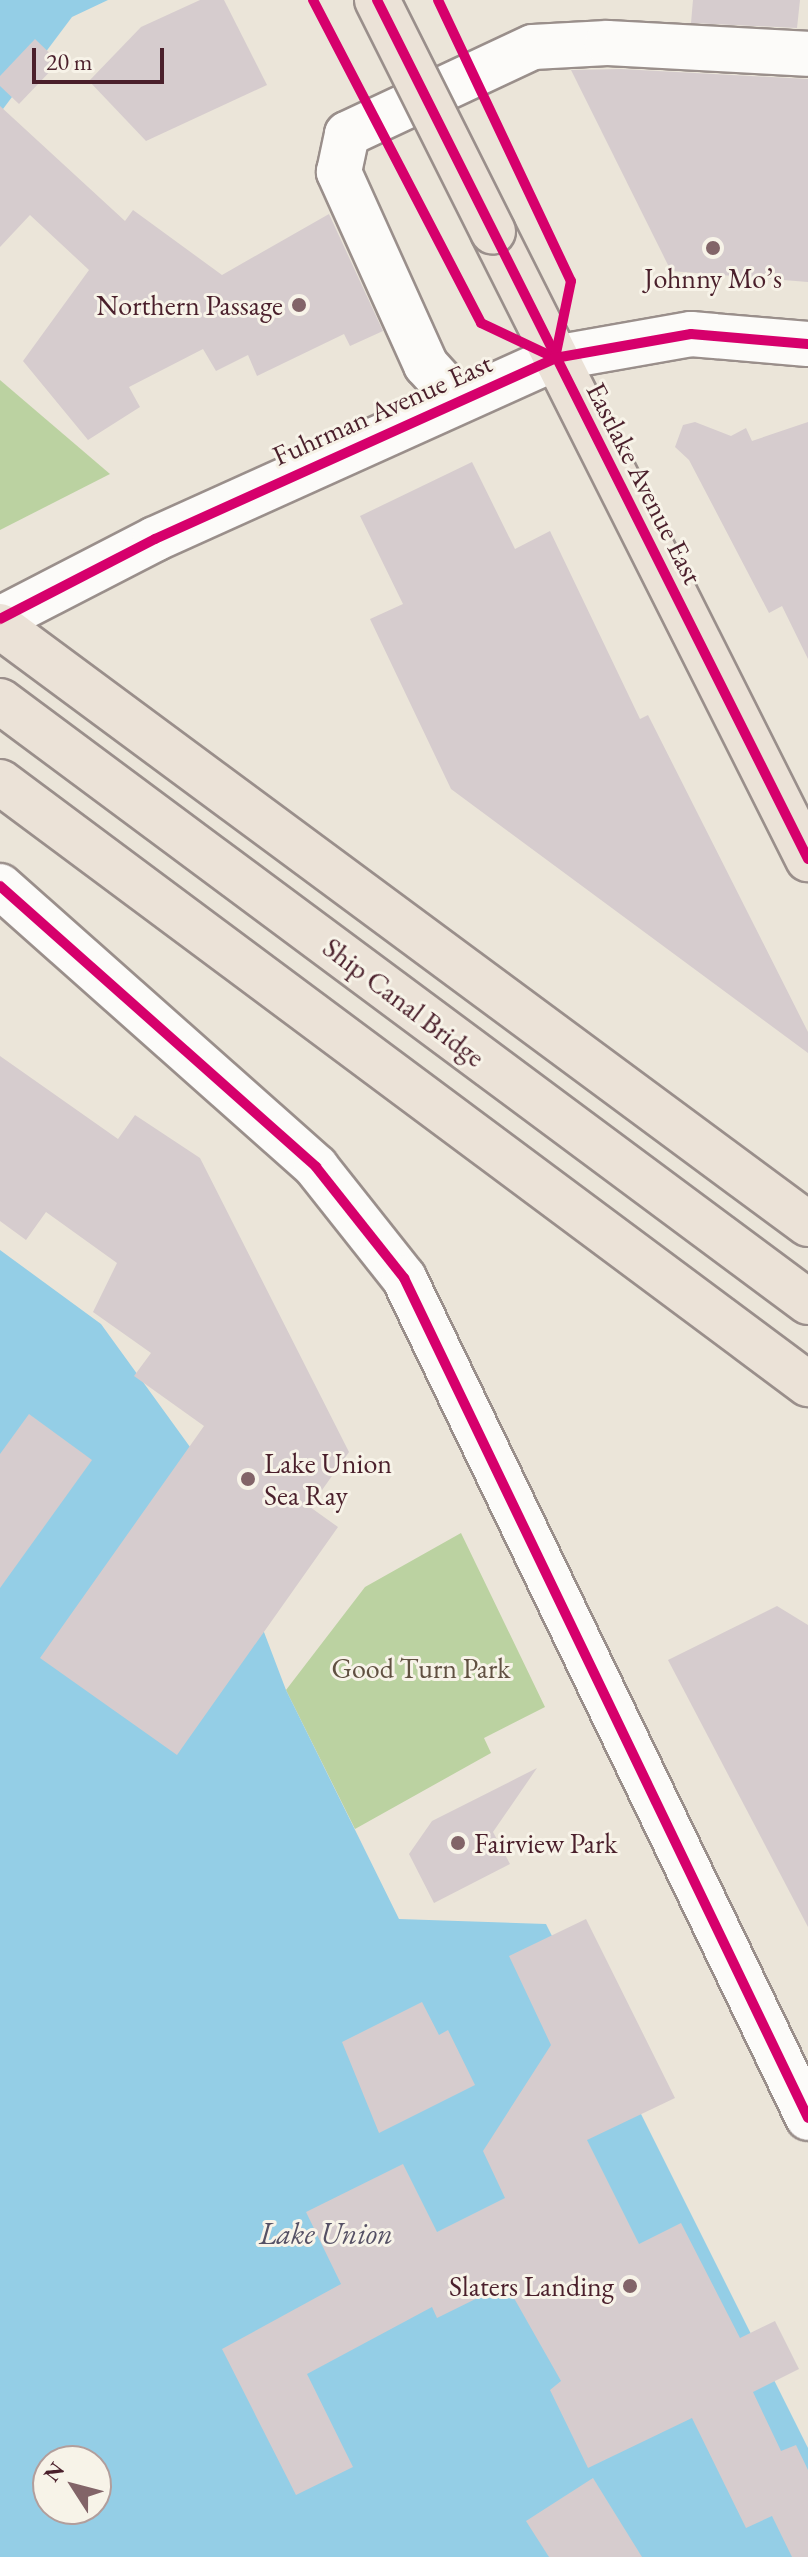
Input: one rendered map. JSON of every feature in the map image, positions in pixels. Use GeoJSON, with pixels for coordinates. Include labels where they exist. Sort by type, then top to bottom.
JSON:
{"type":"FeatureCollection","features":[{"type":"Feature","properties":{"kind":"main road","name":"Eastlake Avenue East"},"geometry":{"type":"LineString","coordinates":[[377,0],[808,859]]}},
{"type":"Feature","properties":{"kind":"main road"},"geometry":{"type":"LineString","coordinates":[[0,626],[808,1224]]}},
{"type":"Feature","properties":{"kind":"main road","name":"Ship Canal Bridge"},"geometry":{"type":"LineString","coordinates":[[0,701],[808,1302]]}},
{"type":"Feature","properties":{"kind":"main road"},"geometry":{"type":"LineString","coordinates":[[0,782],[808,1384]]}},
{"type":"Feature","properties":{"kind":"street"},"geometry":{"type":"LineString","coordinates":[[457,399],[426,365],[339,172],[347,134],[533,47],[607,43],[808,54]]}},
{"type":"Feature","properties":{"kind":"street","name":"Fuhrman Avenue East"},"geometry":{"type":"LineString","coordinates":[[0,619],[457,399],[555,358],[691,334],[808,344]]}},
{"type":"Feature","properties":{"kind":"street"},"geometry":{"type":"LineString","coordinates":[[0,886],[316,1167],[404,1278],[808,2118]]}},
{"type":"Feature","properties":{"kind":"green space"},"geometry":{"type":"Polygon","coordinates":[[[0,380],[110,474],[0,530],[0,380]]]}},
{"type":"Feature","properties":{"kind":"green space","name":"Good Turn Park"},"geometry":{"type":"Polygon","coordinates":[[[461,1533],[545,1707],[484,1738],[491,1753],[355,1829],[286,1690],[365,1587],[461,1533]]]}},
{"type":"Feature","properties":{"kind":"water"},"geometry":{"type":"Polygon","coordinates":[[[0,0],[108,0],[72,17],[0,113],[0,0]]]}},
{"type":"Feature","properties":{"kind":"water","name":"Lake Union"},"geometry":{"type":"Polygon","coordinates":[[[0,1250],[101,1324],[198,1458],[286,1690],[399,1919],[546,1924],[808,2448],[808,2557],[0,2557],[0,1250]]]}},
{"type":"Feature","properties":{"kind":"building"},"geometry":{"type":"Polygon","coordinates":[[[200,0],[224,0],[267,85],[146,141],[89,81],[141,27],[200,0]]]}},
{"type":"Feature","properties":{"kind":"building"},"geometry":{"type":"Polygon","coordinates":[[[693,0],[800,0],[797,28],[691,23],[693,0]]]}},
{"type":"Feature","properties":{"kind":"building"},"geometry":{"type":"Polygon","coordinates":[[[35,39],[59,62],[19,104],[0,86],[0,76],[35,39]]]}},
{"type":"Feature","properties":{"kind":"building"},"geometry":{"type":"Polygon","coordinates":[[[621,69],[808,79],[808,282],[671,271],[571,70],[621,69]]]}},
{"type":"Feature","properties":{"kind":"building"},"geometry":{"type":"Polygon","coordinates":[[[0,106],[125,221],[133,210],[222,275],[329,214],[383,331],[350,346],[344,334],[257,376],[248,355],[216,371],[203,349],[129,387],[140,407],[88,440],[23,361],[89,270],[30,215],[0,247],[0,106]]]}},
{"type":"Feature","properties":{"kind":"building"},"geometry":{"type":"Polygon","coordinates":[[[695,422],[731,436],[746,428],[752,441],[808,422],[808,659],[782,606],[769,613],[689,460],[675,447],[683,425],[695,422]]]}},
{"type":"Feature","properties":{"kind":"building"},"geometry":{"type":"Polygon","coordinates":[[[472,462],[515,549],[550,531],[640,719],[648,715],[808,1032],[808,1053],[451,789],[370,619],[403,604],[360,516],[472,462]]]}},
{"type":"Feature","properties":{"kind":"building","name":"Lake Union Sea Ray"},"geometry":{"type":"Polygon","coordinates":[[[0,1056],[118,1139],[135,1115],[200,1158],[349,1452],[310,1507],[338,1527],[177,1755],[40,1658],[204,1426],[134,1376],[151,1353],[93,1312],[117,1263],[46,1212],[26,1240],[0,1221],[0,1056]]]}},
{"type":"Feature","properties":{"kind":"building"},"geometry":{"type":"Polygon","coordinates":[[[29,1414],[92,1460],[0,1588],[0,1454],[29,1414]]]}},
{"type":"Feature","properties":{"kind":"building"},"geometry":{"type":"Polygon","coordinates":[[[777,1606],[808,1625],[808,1927],[668,1660],[777,1606]]]}},
{"type":"Feature","properties":{"kind":"building","name":"Fairview Park"},"geometry":{"type":"Polygon","coordinates":[[[537,1768],[493,1832],[510,1864],[434,1903],[409,1854],[432,1821],[537,1768]]]}},
{"type":"Feature","properties":{"kind":"building"},"geometry":{"type":"Polygon","coordinates":[[[586,1919],[675,2098],[587,2140],[639,2244],[681,2223],[740,2338],[775,2321],[799,2369],[753,2392],[781,2451],[796,2445],[808,2470],[808,2557],[792,2557],[772,2516],[746,2528],[692,2418],[588,2468],[550,2390],[561,2381],[506,2284],[437,2318],[432,2307],[307,2374],[353,2467],[296,2495],[222,2349],[341,2284],[306,2212],[403,2164],[437,2232],[505,2198],[483,2151],[551,2045],[509,1956],[586,1919]]]}},
{"type":"Feature","properties":{"kind":"building"},"geometry":{"type":"Polygon","coordinates":[[[422,2002],[439,2035],[448,2030],[475,2085],[379,2133],[342,2042],[422,2002]]]}},
{"type":"Feature","properties":{"kind":"building"},"geometry":{"type":"Polygon","coordinates":[[[593,2478],[642,2557],[549,2557],[526,2521],[593,2478]]]}},
{"type":"Feature","properties":{"kind":"cycle path"},"geometry":{"type":"LineString","coordinates":[[313,0],[481,323],[555,358]]}},
{"type":"Feature","properties":{"kind":"cycle path"},"geometry":{"type":"LineString","coordinates":[[377,0],[808,859]]}},
{"type":"Feature","properties":{"kind":"cycle path"},"geometry":{"type":"LineString","coordinates":[[438,0],[571,281],[555,358]]}},
{"type":"Feature","properties":{"kind":"cycle path"},"geometry":{"type":"LineString","coordinates":[[0,619],[155,539],[555,358],[691,334],[808,344]]}},
{"type":"Feature","properties":{"kind":"cycle path"},"geometry":{"type":"LineString","coordinates":[[0,886],[316,1167],[404,1278],[808,2118]]}},
{"type":"Feature","properties":{"kind":"place","name":"Johnny Mo’s"},"geometry":{"type":"Point","coordinates":[713,248]}},
{"type":"Feature","properties":{"kind":"place","name":"Northern Passage"},"geometry":{"type":"Point","coordinates":[299,305]}},
{"type":"Feature","properties":{"kind":"place","name":"Lake Union Sea Ray"},"geometry":{"type":"Point","coordinates":[248,1479]}},
{"type":"Feature","properties":{"kind":"place","name":"Fairview Park"},"geometry":{"type":"Point","coordinates":[458,1843]}},
{"type":"Feature","properties":{"kind":"place","name":"Slaters Landing"},"geometry":{"type":"Point","coordinates":[630,2286]}}]}
